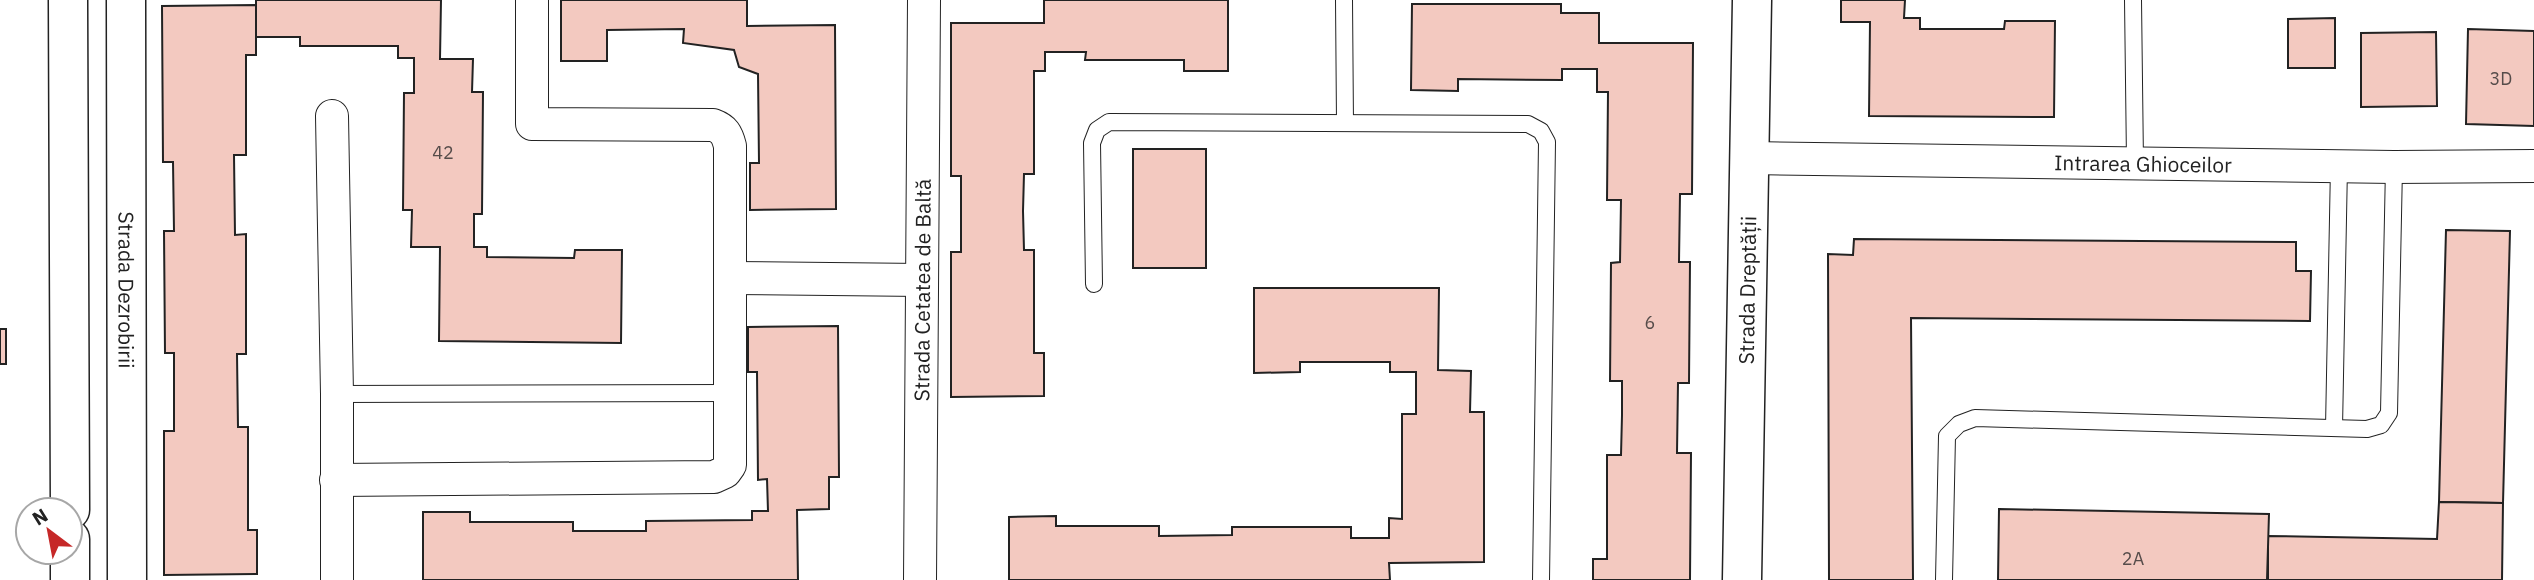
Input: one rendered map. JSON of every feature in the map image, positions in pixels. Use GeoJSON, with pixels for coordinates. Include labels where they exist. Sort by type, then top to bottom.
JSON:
{"type":"FeatureCollection","features":[{"type":"Feature","properties":{"kind":"main road"},"geometry":{"type":"LineString","coordinates":[[68,0],[70,496]]}},
{"type":"Feature","properties":{"kind":"main road","name":"Strada Dezrobirii"},"geometry":{"type":"LineString","coordinates":[[126,0],[127,580]]}},
{"type":"Feature","properties":{"kind":"main road","name":"Strada Dreptății"},"geometry":{"type":"LineString","coordinates":[[1742,580],[1752,0]]}},
{"type":"Feature","properties":{"kind":"main road"},"geometry":{"type":"LineString","coordinates":[[69,238],[126,240]]}},
{"type":"Feature","properties":{"kind":"street"},"geometry":{"type":"LineString","coordinates":[[336,480],[714,477],[725,472],[730,465],[728,135],[713,125],[532,124],[532,0]]}},
{"type":"Feature","properties":{"kind":"street","name":"Strada Cetatea de Baltă"},"geometry":{"type":"LineString","coordinates":[[920,580],[924,0]]}},
{"type":"Feature","properties":{"kind":"street"},"geometry":{"type":"LineString","coordinates":[[332,116],[337,580]]}},
{"type":"Feature","properties":{"kind":"street","name":"Intrarea Ghioceilor"},"geometry":{"type":"LineString","coordinates":[[1751,158],[2394,167],[2534,166]]}},
{"type":"Feature","properties":{"kind":"street"},"geometry":{"type":"LineString","coordinates":[[730,278],[922,279]]}},
{"type":"Feature","properties":{"kind":"lane"},"geometry":{"type":"LineString","coordinates":[[1345,0],[1345,123]]}},
{"type":"Feature","properties":{"kind":"lane"},"geometry":{"type":"LineString","coordinates":[[2133,0],[2135,162]]}},
{"type":"Feature","properties":{"kind":"lane"},"geometry":{"type":"LineString","coordinates":[[1094,284],[1092,144],[1097,130],[1109,122],[1528,124],[1541,131],[1547,142],[1541,580]]}},
{"type":"Feature","properties":{"kind":"lane"},"geometry":{"type":"LineString","coordinates":[[2334,428],[2339,166]]}},
{"type":"Feature","properties":{"kind":"lane"},"geometry":{"type":"LineString","coordinates":[[1944,580],[1947,436],[1959,424],[1975,418],[2367,429],[2381,425],[2389,413],[2394,167]]}},
{"type":"Feature","properties":{"kind":"lane"},"geometry":{"type":"LineString","coordinates":[[337,394],[730,393]]}},
{"type":"Feature","properties":{"kind":"building"},"geometry":{"type":"Polygon","coordinates":[[[256,0],[441,0],[440,59],[473,59],[472,92],[483,92],[482,214],[474,214],[474,247],[487,247],[487,257],[574,258],[575,250],[622,250],[621,343],[439,341],[440,247],[411,247],[412,210],[403,210],[404,93],[414,93],[414,58],[398,58],[398,46],[300,46],[300,37],[256,37],[256,0]]]}},
{"type":"Feature","properties":{"kind":"building"},"geometry":{"type":"Polygon","coordinates":[[[561,0],[747,0],[747,26],[835,25],[836,209],[750,210],[750,163],[759,163],[758,74],[739,67],[734,50],[683,43],[684,29],[607,30],[607,61],[561,61],[561,0]]]}},
{"type":"Feature","properties":{"kind":"building"},"geometry":{"type":"Polygon","coordinates":[[[1044,0],[1228,0],[1228,71],[1184,71],[1184,60],[1085,60],[1086,52],[1045,52],[1045,71],[1034,71],[1034,174],[1024,174],[1023,211],[1024,250],[1034,250],[1034,353],[1044,353],[1044,396],[951,397],[951,252],[961,252],[961,176],[951,176],[951,23],[1044,23],[1044,0]]]}},
{"type":"Feature","properties":{"kind":"building"},"geometry":{"type":"Polygon","coordinates":[[[1841,0],[1905,0],[1904,18],[1920,18],[1920,29],[2004,29],[2005,21],[2055,21],[2054,117],[1869,116],[1870,22],[1841,22],[1841,0]]]}},
{"type":"Feature","properties":{"kind":"building"},"geometry":{"type":"Polygon","coordinates":[[[1412,4],[1561,4],[1561,13],[1599,13],[1599,43],[1693,43],[1692,194],[1680,194],[1679,262],[1690,262],[1689,383],[1678,383],[1677,453],[1691,453],[1690,580],[1593,580],[1593,559],[1607,559],[1607,455],[1621,455],[1622,415],[1622,381],[1610,381],[1611,263],[1620,262],[1621,200],[1607,200],[1608,92],[1597,92],[1597,69],[1562,69],[1562,80],[1458,79],[1458,91],[1411,90],[1412,4]]]}},
{"type":"Feature","properties":{"kind":"building"},"geometry":{"type":"Polygon","coordinates":[[[256,5],[256,55],[246,55],[246,155],[234,155],[235,235],[246,234],[246,354],[237,354],[238,427],[248,427],[248,530],[257,530],[257,574],[164,575],[164,431],[174,431],[174,353],[165,353],[164,231],[174,231],[173,162],[163,162],[162,6],[256,5]]]}},
{"type":"Feature","properties":{"kind":"building"},"geometry":{"type":"Polygon","coordinates":[[[2335,18],[2335,68],[2288,68],[2288,19],[2335,18]]]}},
{"type":"Feature","properties":{"kind":"building"},"geometry":{"type":"Polygon","coordinates":[[[2468,29],[2534,31],[2534,126],[2466,124],[2468,29]]]}},
{"type":"Feature","properties":{"kind":"building"},"geometry":{"type":"Polygon","coordinates":[[[2436,32],[2437,106],[2361,107],[2361,33],[2436,32]]]}},
{"type":"Feature","properties":{"kind":"building"},"geometry":{"type":"Polygon","coordinates":[[[1133,149],[1206,149],[1206,268],[1133,268],[1133,149]]]}},
{"type":"Feature","properties":{"kind":"building"},"geometry":{"type":"Polygon","coordinates":[[[2446,230],[2510,231],[2503,503],[2439,502],[2446,230]]]}},
{"type":"Feature","properties":{"kind":"building"},"geometry":{"type":"Polygon","coordinates":[[[1854,239],[2296,242],[2296,271],[2311,271],[2310,321],[1911,318],[1913,580],[1829,580],[1828,254],[1853,255],[1854,239]]]}},
{"type":"Feature","properties":{"kind":"building"},"geometry":{"type":"Polygon","coordinates":[[[1254,288],[1439,288],[1438,370],[1471,371],[1470,412],[1484,412],[1484,562],[1389,563],[1390,580],[1009,580],[1009,517],[1056,516],[1056,526],[1159,526],[1159,536],[1232,535],[1232,527],[1351,527],[1351,538],[1389,538],[1389,518],[1402,519],[1402,414],[1416,414],[1416,372],[1390,372],[1390,362],[1300,362],[1300,372],[1254,373],[1254,288]]]}},
{"type":"Feature","properties":{"kind":"building"},"geometry":{"type":"Polygon","coordinates":[[[838,326],[839,477],[829,477],[829,509],[797,510],[798,580],[423,580],[423,512],[470,512],[470,522],[573,522],[573,531],[646,531],[646,521],[752,520],[752,511],[768,511],[767,479],[758,480],[757,372],[748,372],[748,327],[838,326]]]}},
{"type":"Feature","properties":{"kind":"building"},"geometry":{"type":"Polygon","coordinates":[[[0,329],[6,329],[6,364],[0,364],[0,329]]]}},
{"type":"Feature","properties":{"kind":"building"},"geometry":{"type":"Polygon","coordinates":[[[2439,502],[2503,503],[2502,580],[2268,580],[2268,536],[2437,539],[2439,502]]]}},
{"type":"Feature","properties":{"kind":"building"},"geometry":{"type":"Polygon","coordinates":[[[1999,509],[2269,514],[2267,580],[1998,580],[1999,509]]]}}]}
